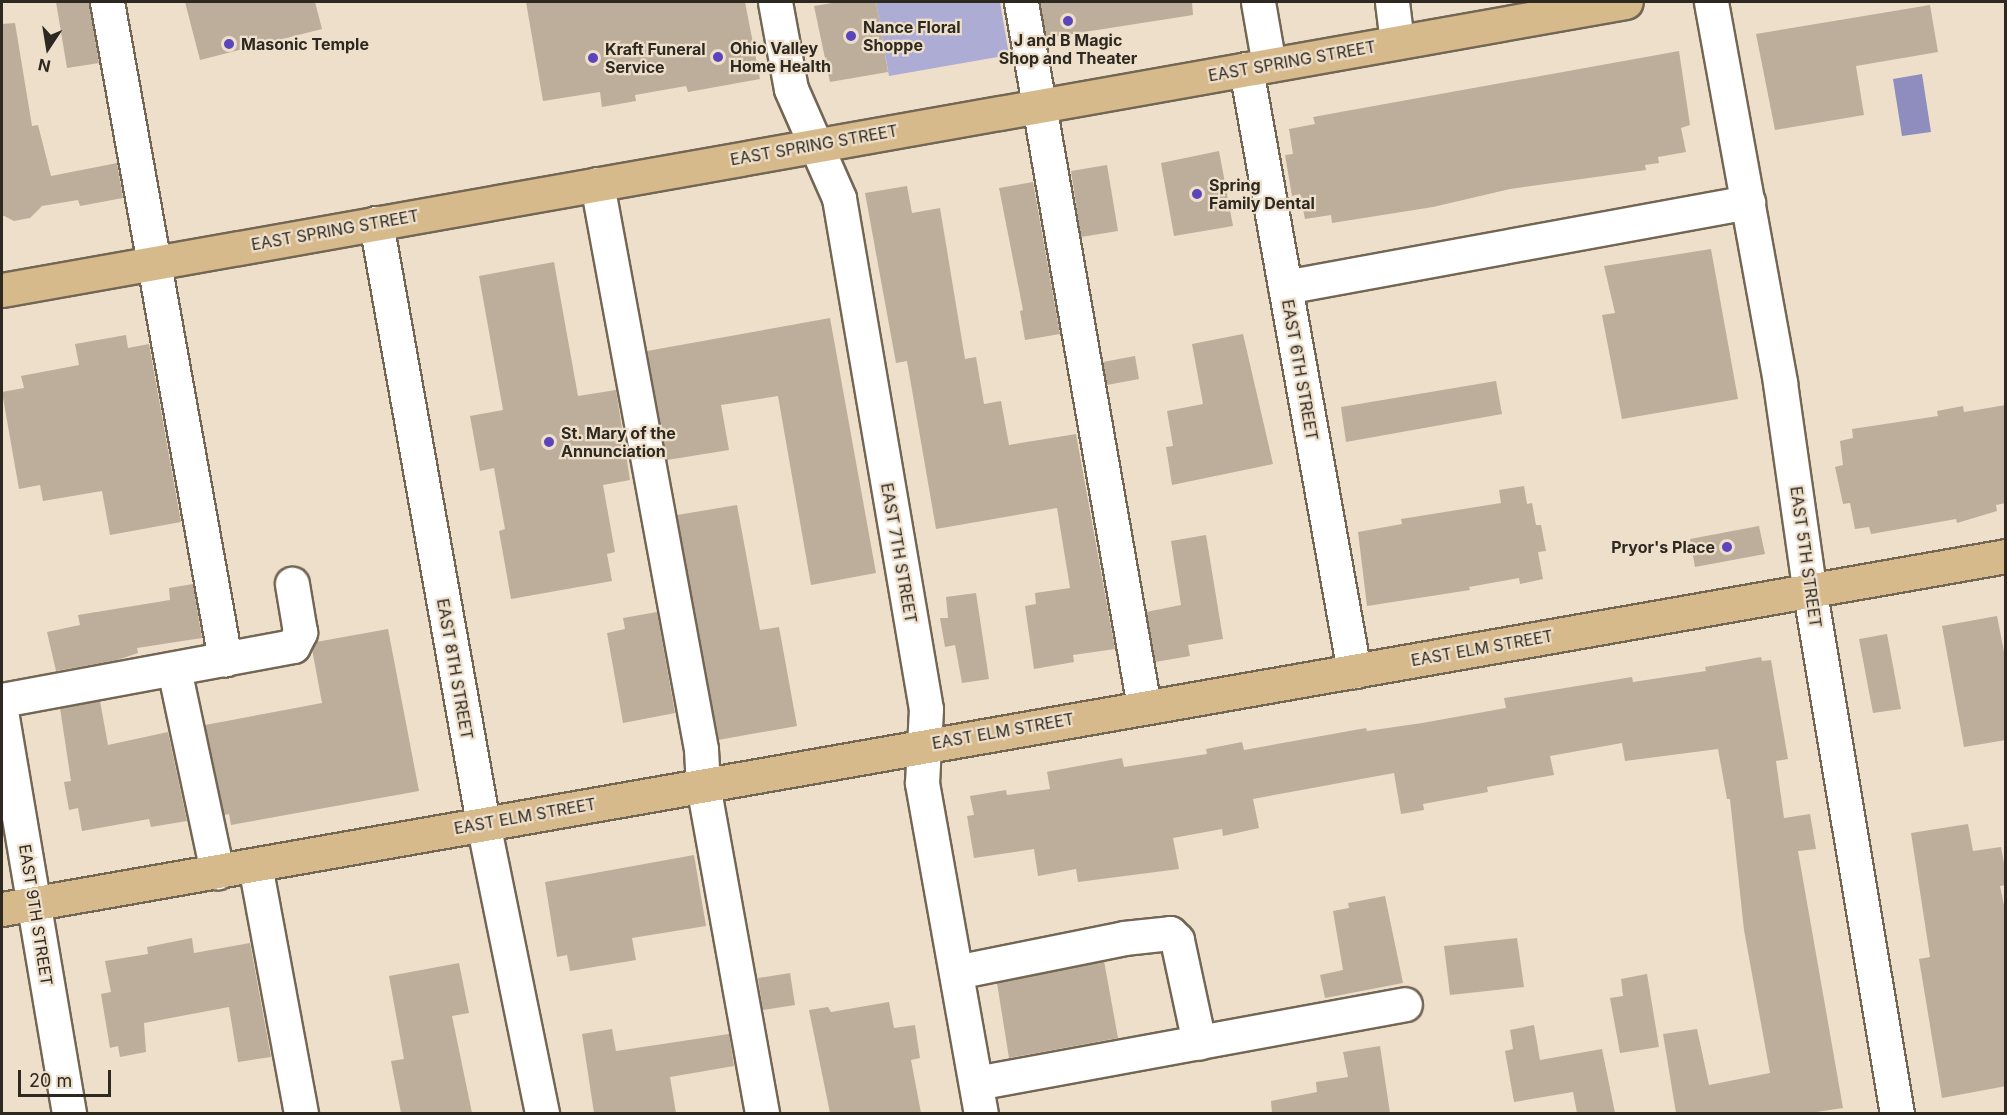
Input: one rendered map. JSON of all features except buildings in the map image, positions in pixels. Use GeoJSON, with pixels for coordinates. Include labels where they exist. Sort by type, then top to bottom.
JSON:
{"type":"FeatureCollection","features":[{"type":"Feature","properties":{"kind":"main road","name":"EAST SPRING STREET"},"geometry":{"type":"LineString","coordinates":[[2,290],[1626,2]]}},
{"type":"Feature","properties":{"kind":"main road","name":"EAST ELM STREET"},"geometry":{"type":"LineString","coordinates":[[2,909],[2006,556]]}},
{"type":"Feature","properties":{"kind":"street"},"geometry":{"type":"LineString","coordinates":[[107,2],[225,659]]}},
{"type":"Feature","properties":{"kind":"street","name":"EAST 7TH STREET"},"geometry":{"type":"LineString","coordinates":[[776,2],[791,89],[838,198],[926,709],[922,783],[979,1098]]}},
{"type":"Feature","properties":{"kind":"street"},"geometry":{"type":"LineString","coordinates":[[1021,2],[1144,707]]}},
{"type":"Feature","properties":{"kind":"street","name":"EAST 6TH STREET"},"geometry":{"type":"LineString","coordinates":[[1258,2],[1258,67],[1285,287],[1354,671]]}},
{"type":"Feature","properties":{"kind":"street"},"geometry":{"type":"LineString","coordinates":[[1392,2],[1397,42]]}},
{"type":"Feature","properties":{"kind":"street","name":"EAST 5TH STREET"},"geometry":{"type":"LineString","coordinates":[[1711,2],[1780,383],[1810,590],[1897,1113]]}},
{"type":"Feature","properties":{"kind":"street"},"geometry":{"type":"LineString","coordinates":[[597,184],[701,749],[703,785],[762,1113]]}},
{"type":"Feature","properties":{"kind":"street"},"geometry":{"type":"LineString","coordinates":[[1285,287],[1748,202]]}},
{"type":"Feature","properties":{"kind":"street","name":"EAST 8TH STREET"},"geometry":{"type":"LineString","coordinates":[[376,223],[483,823],[542,1113]]}},
{"type":"Feature","properties":{"kind":"street"},"geometry":{"type":"LineString","coordinates":[[2,700],[296,645],[300,632],[292,584]]}},
{"type":"Feature","properties":{"kind":"street"},"geometry":{"type":"LineString","coordinates":[[174,669],[217,872]]}},
{"type":"Feature","properties":{"kind":"street","name":"EAST 9TH STREET"},"geometry":{"type":"LineString","coordinates":[[2,717],[36,903],[69,1113]]}},
{"type":"Feature","properties":{"kind":"street"},"geometry":{"type":"LineString","coordinates":[[255,865],[301,1113]]}},
{"type":"Feature","properties":{"kind":"street"},"geometry":{"type":"LineString","coordinates":[[956,972],[1124,938],[1170,933],[1177,940],[1199,1043]]}},
{"type":"Feature","properties":{"kind":"street"},"geometry":{"type":"LineString","coordinates":[[979,1098],[1199,1043],[1405,1004]]}},
{"type":"Feature","properties":{"kind":"shaded area"},"geometry":{"type":"Polygon","coordinates":[[[876,2],[1000,2],[1009,55],[889,76],[876,2]]]}},
{"type":"Feature","properties":{"kind":"shaded area"},"geometry":{"type":"Polygon","coordinates":[[[1922,74],[1931,132],[1902,136],[1893,79],[1922,74]]]}},
{"type":"Feature","properties":{"kind":"place","name":"J and B Magic Shop and Theater"},"geometry":{"type":"Point","coordinates":[1068,21]}},
{"type":"Feature","properties":{"kind":"place","name":"Nance Floral Shoppe"},"geometry":{"type":"Point","coordinates":[851,36]}},
{"type":"Feature","properties":{"kind":"place","name":"Masonic Temple"},"geometry":{"type":"Point","coordinates":[229,44]}},
{"type":"Feature","properties":{"kind":"place","name":"Ohio Valley Home Health"},"geometry":{"type":"Point","coordinates":[718,57]}},
{"type":"Feature","properties":{"kind":"place","name":"Kraft Funeral Service"},"geometry":{"type":"Point","coordinates":[593,58]}},
{"type":"Feature","properties":{"kind":"place","name":"Spring Family Dental"},"geometry":{"type":"Point","coordinates":[1197,194]}},
{"type":"Feature","properties":{"kind":"place","name":"St. Mary of the Annunciation"},"geometry":{"type":"Point","coordinates":[549,442]}},
{"type":"Feature","properties":{"kind":"place","name":"Pryor's Place"},"geometry":{"type":"Point","coordinates":[1727,547]}}]}
